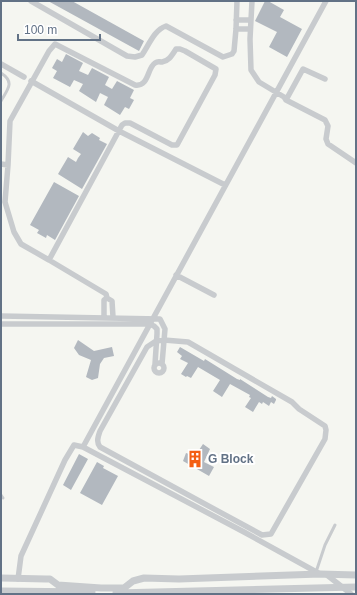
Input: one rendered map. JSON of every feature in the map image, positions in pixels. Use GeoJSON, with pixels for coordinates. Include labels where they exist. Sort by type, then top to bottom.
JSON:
{"type":"FeatureCollection","features":[{"type":"Feature","properties":{"kind":"street"},"geometry":{"type":"LineString","coordinates":[[31,1],[127,56],[135,57],[142,55],[155,33],[160,28],[166,26],[223,57],[232,54],[234,51],[237,1]]}},
{"type":"Feature","properties":{"kind":"street"},"geometry":{"type":"LineString","coordinates":[[252,1],[250,29],[251,70],[259,82],[275,93],[325,120],[328,126],[326,139],[328,144],[356,163]]}},
{"type":"Feature","properties":{"kind":"street"},"geometry":{"type":"LineString","coordinates":[[83,447],[326,1]]}},
{"type":"Feature","properties":{"kind":"street"},"geometry":{"type":"LineString","coordinates":[[236,20],[251,20]]}},
{"type":"Feature","properties":{"kind":"street"},"geometry":{"type":"LineString","coordinates":[[236,29],[250,29]]}},
{"type":"Feature","properties":{"kind":"street"},"geometry":{"type":"LineString","coordinates":[[49,260],[119,131],[125,123],[130,123],[172,145],[177,145],[216,69],[185,51],[176,49],[169,60],[154,64],[144,83],[139,86],[55,44],[49,51],[31,81],[10,122],[5,202],[14,232],[21,244],[106,294],[107,298],[112,301],[113,318]]}},
{"type":"Feature","properties":{"kind":"street"},"geometry":{"type":"LineString","coordinates":[[1,64],[24,77]]}},
{"type":"Feature","properties":{"kind":"street"},"geometry":{"type":"LineString","coordinates":[[286,99],[303,69],[326,80]]}},
{"type":"Feature","properties":{"kind":"street"},"geometry":{"type":"LineString","coordinates":[[31,81],[119,131],[225,185]]}},
{"type":"Feature","properties":{"kind":"street"},"geometry":{"type":"LineString","coordinates":[[1,164],[8,165]]}},
{"type":"Feature","properties":{"kind":"street"},"geometry":{"type":"LineString","coordinates":[[176,275],[214,295]]}},
{"type":"Feature","properties":{"kind":"street"},"geometry":{"type":"LineString","coordinates":[[104,317],[104,300],[107,298]]}},
{"type":"Feature","properties":{"kind":"street"},"geometry":{"type":"LineString","coordinates":[[1,316],[152,318],[160,319],[165,329],[159,364],[156,341],[157,329],[149,324],[1,324]]}},
{"type":"Feature","properties":{"kind":"street"},"geometry":{"type":"LineString","coordinates":[[164,340],[188,342],[292,402],[299,409],[325,426],[325,439],[270,534],[262,536],[98,445],[100,431],[147,347],[156,341],[164,340]]}},
{"type":"Feature","properties":{"kind":"street"},"geometry":{"type":"LineString","coordinates":[[18,578],[21,556],[65,460],[74,444],[83,447],[244,532],[321,574],[351,594]]}},
{"type":"Feature","properties":{"kind":"street"},"geometry":{"type":"LineString","coordinates":[[1,578],[50,579],[58,585],[124,588],[133,581],[144,578],[179,579],[321,574],[356,575]]}},
{"type":"Feature","properties":{"kind":"street"},"geometry":{"type":"LineString","coordinates":[[1,590],[122,593],[356,587]]}},
{"type":"Feature","properties":{"kind":"lane"},"geometry":{"type":"LineString","coordinates":[[1,73],[10,82],[9,87],[1,101]]}},
{"type":"Feature","properties":{"kind":"lane"},"geometry":{"type":"LineString","coordinates":[[321,574],[325,545],[335,525]]}},
{"type":"Feature","properties":{"kind":"building"},"geometry":{"type":"Polygon","coordinates":[[[48,1],[72,1],[144,41],[139,51],[48,1]]]}},
{"type":"Feature","properties":{"kind":"building"},"geometry":{"type":"Polygon","coordinates":[[[265,1],[268,1],[284,10],[280,17],[302,29],[287,57],[269,47],[277,32],[255,21],[265,1]]]}},
{"type":"Feature","properties":{"kind":"building"},"geometry":{"type":"Polygon","coordinates":[[[66,54],[83,63],[79,71],[88,75],[92,68],[109,77],[105,85],[112,89],[117,81],[134,90],[130,98],[134,100],[129,109],[125,107],[120,115],[104,105],[108,97],[100,93],[96,102],[79,91],[83,84],[74,80],[70,87],[53,78],[57,71],[52,68],[57,59],[62,62],[66,54]]]}},
{"type":"Feature","properties":{"kind":"building"},"geometry":{"type":"Polygon","coordinates":[[[83,132],[88,136],[92,133],[100,138],[99,140],[107,144],[82,189],[58,174],[68,157],[76,162],[81,154],[73,149],[83,132]]]}},
{"type":"Feature","properties":{"kind":"building"},"geometry":{"type":"Polygon","coordinates":[[[54,182],[79,196],[55,240],[47,235],[46,238],[37,233],[39,230],[30,225],[54,182]]]}},
{"type":"Feature","properties":{"kind":"building"},"geometry":{"type":"Polygon","coordinates":[[[78,340],[94,351],[112,347],[114,356],[104,358],[100,364],[98,378],[92,380],[86,377],[91,360],[79,355],[74,348],[78,340]]]}},
{"type":"Feature","properties":{"kind":"building"},"geometry":{"type":"Polygon","coordinates":[[[180,347],[204,361],[205,359],[268,397],[271,398],[272,396],[276,399],[274,404],[271,402],[269,406],[263,402],[262,404],[259,402],[253,412],[245,407],[251,398],[249,397],[250,395],[230,384],[222,397],[213,391],[220,380],[198,367],[191,378],[181,374],[188,363],[180,359],[182,356],[177,352],[180,347]]]}},
{"type":"Feature","properties":{"kind":"building","name":"G Block"},"geometry":{"type":"Polygon","coordinates":[[[203,444],[210,449],[204,462],[214,467],[209,476],[183,461],[186,453],[195,456],[203,444]]]}},
{"type":"Feature","properties":{"kind":"building"},"geometry":{"type":"Polygon","coordinates":[[[79,454],[88,459],[71,490],[63,485],[79,454]]]}},
{"type":"Feature","properties":{"kind":"building"},"geometry":{"type":"Polygon","coordinates":[[[97,462],[104,466],[103,468],[118,476],[102,505],[80,493],[97,462]]]}},
{"type":"Feature","properties":{"kind":"place","name":"G Block"},"geometry":{"type":"Point","coordinates":[195,459]}}]}
